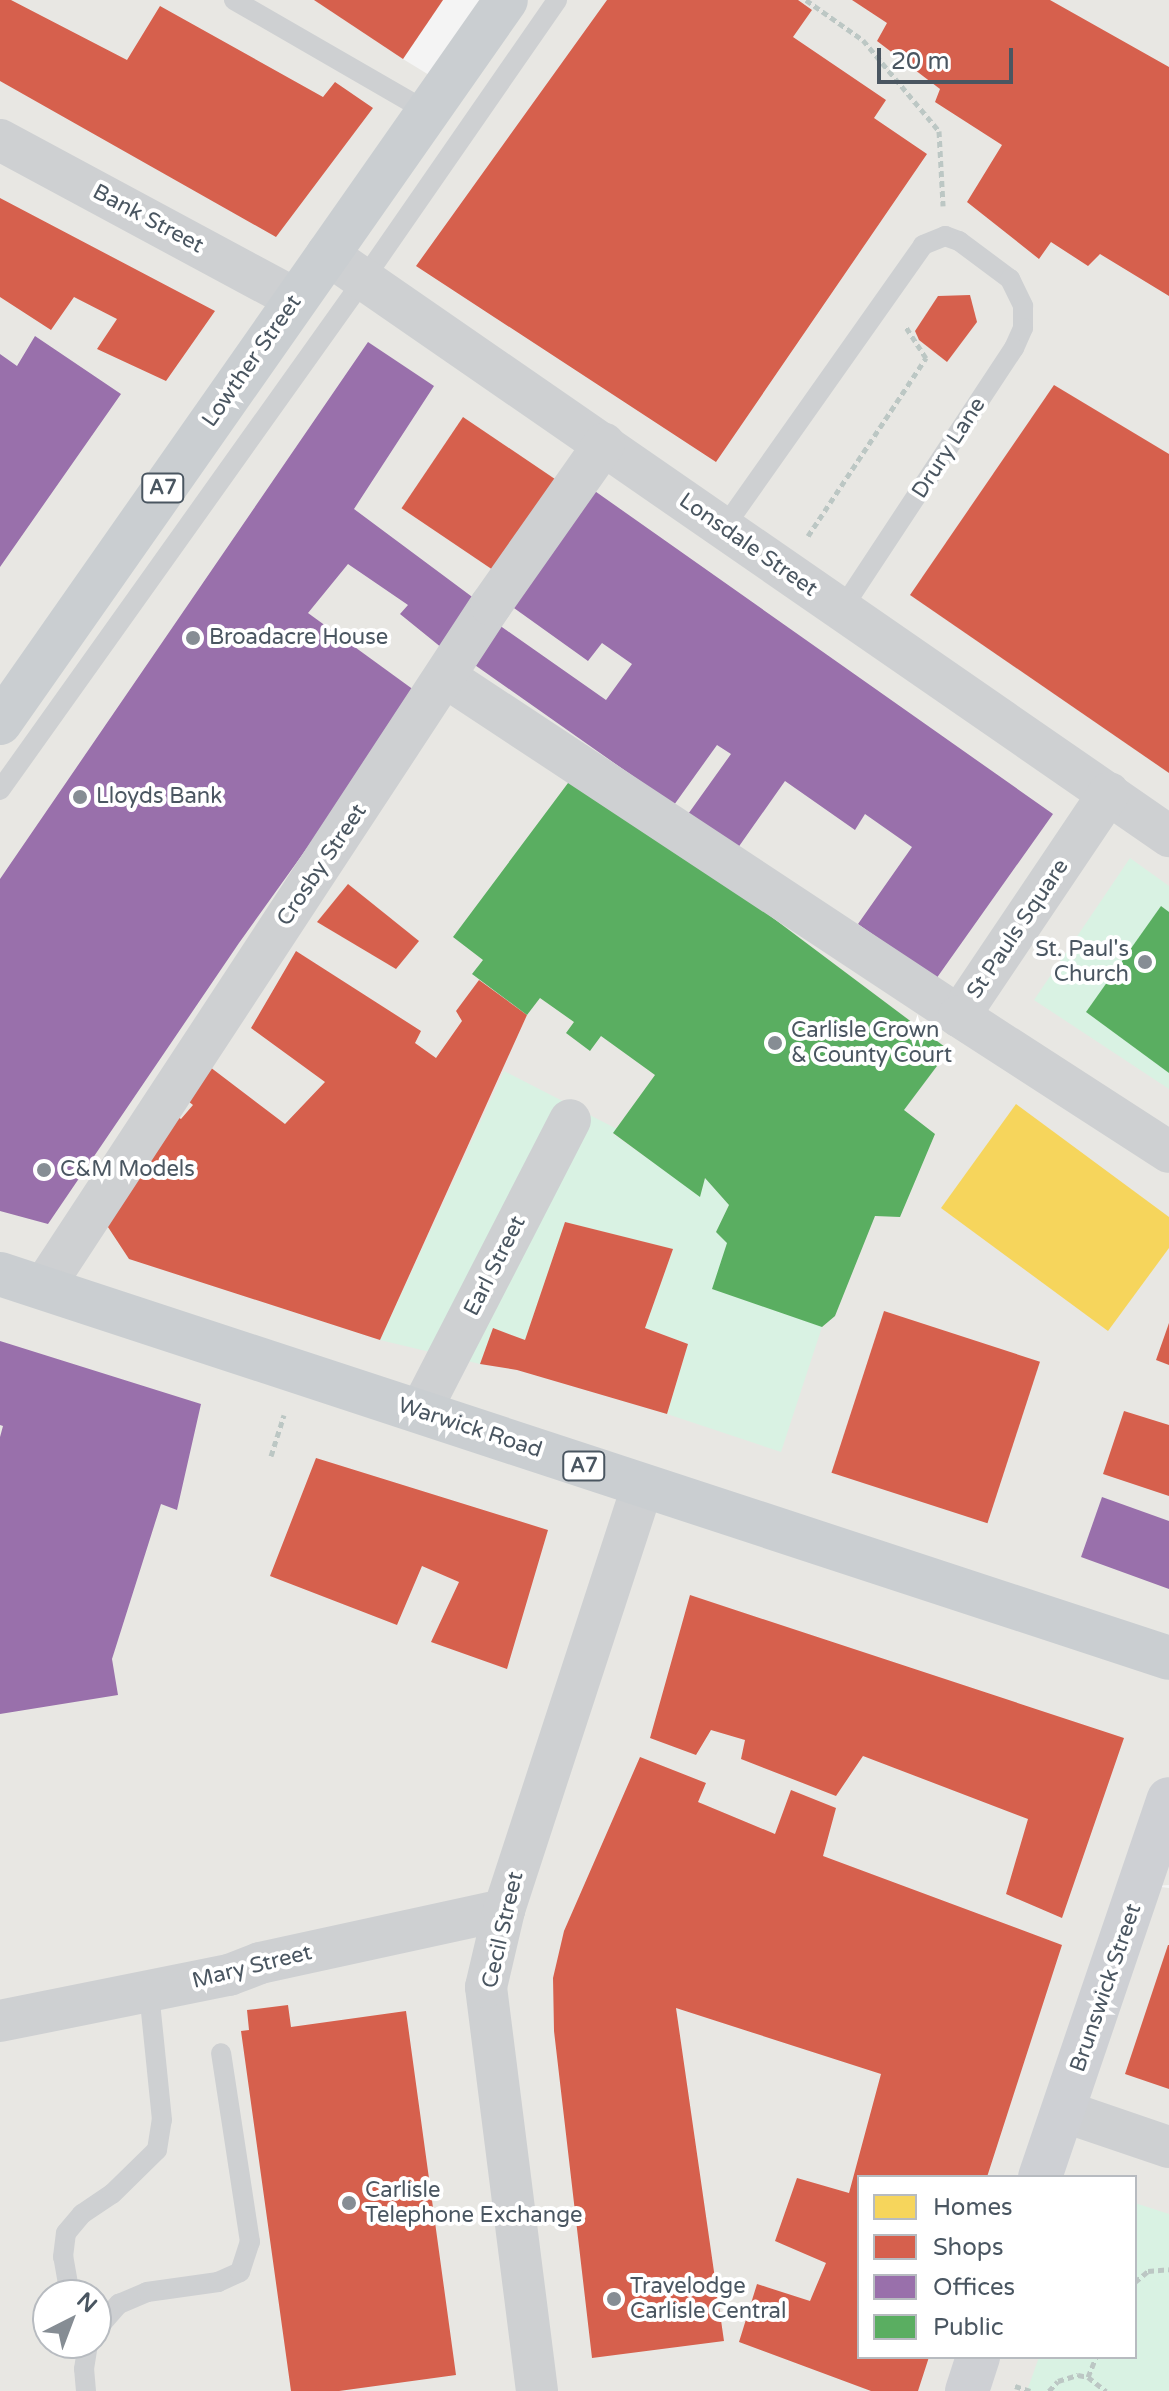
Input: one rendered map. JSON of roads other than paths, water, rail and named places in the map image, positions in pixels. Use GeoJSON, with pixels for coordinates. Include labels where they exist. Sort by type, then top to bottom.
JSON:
{"type":"FeatureCollection","features":[{"type":"Feature","properties":{"kind":"main road","name":"Lowther Street"},"geometry":{"type":"LineString","coordinates":[[6,704],[506,0]]}},
{"type":"Feature","properties":{"kind":"main road","name":"Warwick Road"},"geometry":{"type":"LineString","coordinates":[[0,1274],[1169,1658]]}},
{"type":"Feature","properties":{"kind":"street","name":"Bank Street"},"geometry":{"type":"LineString","coordinates":[[0,140],[295,299]]}},
{"type":"Feature","properties":{"kind":"street","name":"Lonsdale Street"},"geometry":{"type":"LineString","coordinates":[[327,254],[1169,836]]}},
{"type":"Feature","properties":{"kind":"street","name":"Crosby Street"},"geometry":{"type":"LineString","coordinates":[[43,1288],[447,678],[491,605],[604,444]]}},
{"type":"Feature","properties":{"kind":"street"},"geometry":{"type":"LineString","coordinates":[[447,678],[959,1016]]}},
{"type":"Feature","properties":{"kind":"street","name":"St Pauls Square"},"geometry":{"type":"LineString","coordinates":[[1109,793],[959,1016],[1169,1152]]}},
{"type":"Feature","properties":{"kind":"street","name":"Earl Street"},"geometry":{"type":"LineString","coordinates":[[420,1412],[570,1120]]}},
{"type":"Feature","properties":{"kind":"street","name":"Cecil Street"},"geometry":{"type":"LineString","coordinates":[[537,2391],[486,1987],[504,1910],[643,1485]]}},
{"type":"Feature","properties":{"kind":"street","name":"Brunswick Street"},"geometry":{"type":"LineString","coordinates":[[1041,2175],[1169,1799]]}},
{"type":"Feature","properties":{"kind":"street","name":"Mary Street"},"geometry":{"type":"LineString","coordinates":[[0,2021],[229,1975],[260,1963],[504,1910]]}},
{"type":"Feature","properties":{"kind":"street"},"geometry":{"type":"LineString","coordinates":[[1063,2111],[1169,2147]]}},
{"type":"Feature","properties":{"kind":"street"},"geometry":{"type":"LineString","coordinates":[[967,2391],[977,2359]]}},
{"type":"Feature","properties":{"kind":"lane"},"geometry":{"type":"LineString","coordinates":[[234,0],[428,112]]}},
{"type":"Feature","properties":{"kind":"lane"},"geometry":{"type":"LineString","coordinates":[[0,790],[364,279],[557,0]]}},
{"type":"Feature","properties":{"kind":"lane","name":"Drury Lane"},"geometry":{"type":"LineString","coordinates":[[723,529],[923,245],[945,236],[959,241],[1010,279],[1023,306],[1023,328],[1014,348],[841,610]]}},
{"type":"Feature","properties":{"kind":"lane"},"geometry":{"type":"LineString","coordinates":[[67,2279],[63,2257],[66,2233],[82,2214],[112,2194],[157,2150],[162,2120],[149,1991]]}},
{"type":"Feature","properties":{"kind":"lane"},"geometry":{"type":"LineString","coordinates":[[112,2312],[119,2304],[147,2292],[218,2282],[240,2272],[250,2242],[221,2053]]}},
{"type":"Feature","properties":{"kind":"lane"},"geometry":{"type":"LineString","coordinates":[[82,2359],[86,2391]]}},
{"type":"Feature","properties":{"kind":"lane"},"geometry":{"type":"LineString","coordinates":[[84,2369],[86,2359]]}},
{"type":"Feature","properties":{"kind":"place","name":"Broadacre House"},"geometry":{"type":"Point","coordinates":[193,638]}},
{"type":"Feature","properties":{"kind":"place","name":"Lloyds Bank"},"geometry":{"type":"Point","coordinates":[80,797]}},
{"type":"Feature","properties":{"kind":"place","name":"St. Paul's Church"},"geometry":{"type":"Point","coordinates":[1145,962]}},
{"type":"Feature","properties":{"kind":"place","name":"Carlisle Crown & County Court"},"geometry":{"type":"Point","coordinates":[775,1043]}},
{"type":"Feature","properties":{"kind":"place","name":"C&M Models"},"geometry":{"type":"Point","coordinates":[44,1170]}},
{"type":"Feature","properties":{"kind":"place","name":"Carlisle Telephone Exchange"},"geometry":{"type":"Point","coordinates":[349,2203]}},
{"type":"Feature","properties":{"kind":"place","name":"Travelodge Carlisle Central"},"geometry":{"type":"Point","coordinates":[614,2299]}}]}
